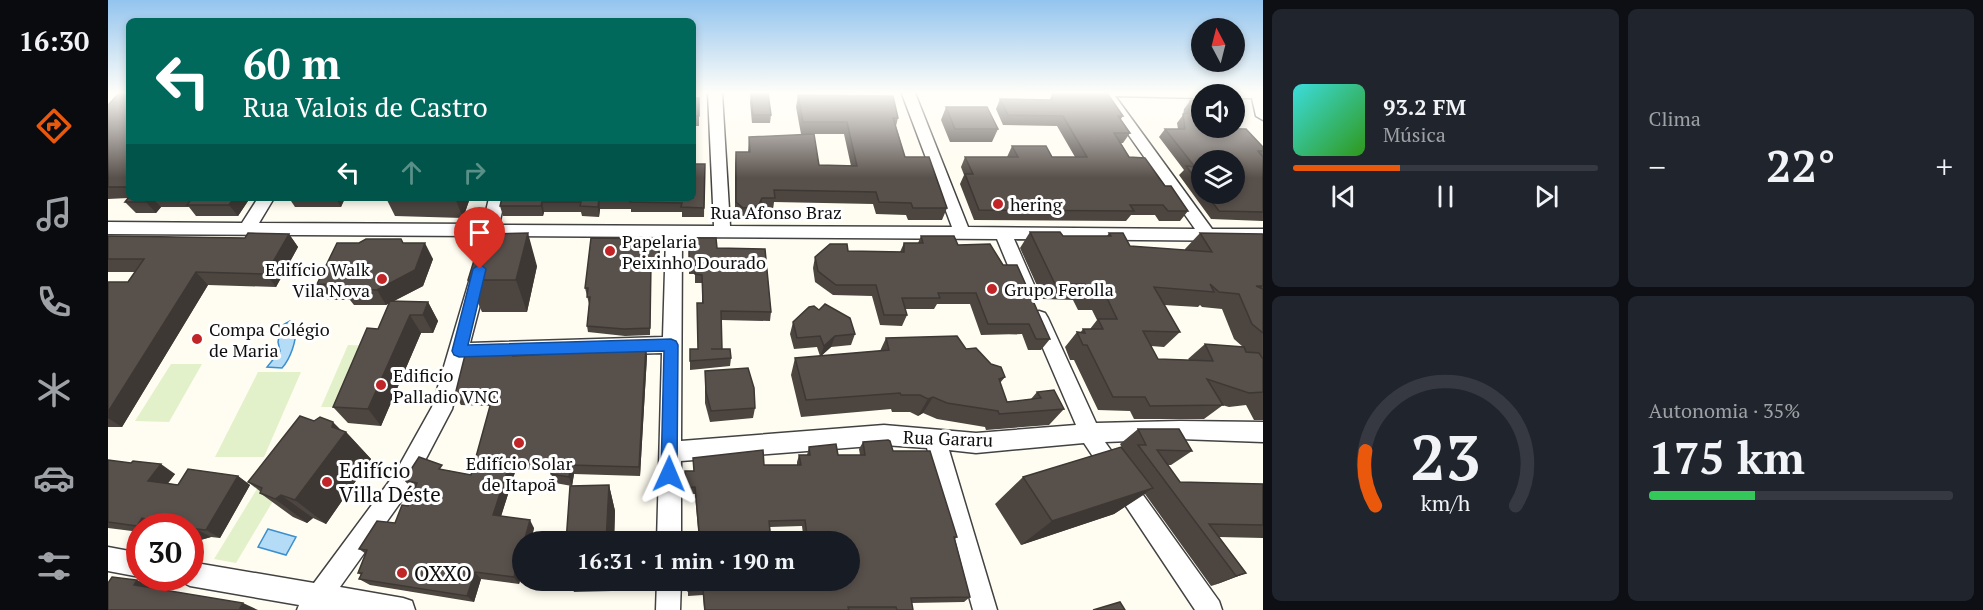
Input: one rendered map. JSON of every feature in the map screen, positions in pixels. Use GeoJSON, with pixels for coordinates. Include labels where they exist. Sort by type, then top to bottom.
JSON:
{"type":"FeatureCollection","features":[{"type":"Feature","properties":{"kind":"street"},"geometry":{"type":"LineString","coordinates":[[716,121],[722,231]]}},
{"type":"Feature","properties":{"kind":"street"},"geometry":{"type":"LineString","coordinates":[[919,121],[962,233]]}},
{"type":"Feature","properties":{"kind":"street"},"geometry":{"type":"LineString","coordinates":[[1126,121],[1207,234]]}},
{"type":"Feature","properties":{"kind":"street"},"geometry":{"type":"LineString","coordinates":[[248,227],[264,201]]}},
{"type":"Feature","properties":{"kind":"street"},"geometry":{"type":"LineString","coordinates":[[314,603],[382,511],[422,448],[442,409],[496,201]]}},
{"type":"Feature","properties":{"kind":"street","name":"Rua Afonso Braz"},"geometry":{"type":"LineString","coordinates":[[108,228],[1263,234]]}},
{"type":"Feature","properties":{"kind":"street"},"geometry":{"type":"LineString","coordinates":[[669,531],[674,231]]}},
{"type":"Feature","properties":{"kind":"street"},"geometry":{"type":"LineString","coordinates":[[1003,233],[1088,433],[1210,610]]}},
{"type":"Feature","properties":{"kind":"street"},"geometry":{"type":"LineString","coordinates":[[459,351],[671,345]]}},
{"type":"Feature","properties":{"kind":"street","name":"Rua Gararu"},"geometry":{"type":"LineString","coordinates":[[669,452],[884,435],[976,443],[1088,433],[1180,430],[1263,432]]}},
{"type":"Feature","properties":{"kind":"street"},"geometry":{"type":"LineString","coordinates":[[935,440],[985,610]]}},
{"type":"Feature","properties":{"kind":"street"},"geometry":{"type":"LineString","coordinates":[[108,560],[126,563]]}},
{"type":"Feature","properties":{"kind":"street"},"geometry":{"type":"LineString","coordinates":[[204,577],[314,603],[403,610]]}},
{"type":"Feature","properties":{"kind":"street"},"geometry":{"type":"LineString","coordinates":[[668,610],[669,591]]}},
{"type":"Feature","properties":{"kind":"green space"},"geometry":{"type":"Polygon","coordinates":[[[348,345],[376,346],[351,407],[321,407],[348,345]]]}},
{"type":"Feature","properties":{"kind":"green space"},"geometry":{"type":"Polygon","coordinates":[[[171,364],[202,364],[169,422],[135,421],[171,364]]]}},
{"type":"Feature","properties":{"kind":"green space"},"geometry":{"type":"Polygon","coordinates":[[[258,372],[301,372],[264,457],[215,457],[258,372]]]}},
{"type":"Feature","properties":{"kind":"green space"},"geometry":{"type":"Polygon","coordinates":[[[260,484],[282,486],[236,563],[214,559],[260,484]]]}},
{"type":"Feature","properties":{"kind":"water"},"geometry":{"type":"Polygon","coordinates":[[[290,321],[296,329],[296,334],[288,359],[282,368],[267,367],[280,351],[278,342],[281,326],[290,321]]]}},
{"type":"Feature","properties":{"kind":"water"},"geometry":{"type":"Polygon","coordinates":[[[268,529],[296,537],[286,555],[258,547],[268,529]]]}},
{"type":"Feature","properties":{"kind":"building"},"geometry":{"type":"Polygon","coordinates":[[[108,121],[126,121],[126,187],[108,187],[108,121]]]}},
{"type":"Feature","properties":{"kind":"building"},"geometry":{"type":"Polygon","coordinates":[[[894,121],[905,157],[929,157],[947,208],[913,208],[911,203],[879,202],[876,192],[774,190],[775,198],[762,198],[758,206],[743,208],[736,202],[736,152],[750,152],[749,137],[814,134],[819,165],[857,166],[847,122],[803,122],[894,121]]]}},
{"type":"Feature","properties":{"kind":"building"},"geometry":{"type":"Polygon","coordinates":[[[952,121],[994,121],[998,129],[955,129],[952,121]]]}},
{"type":"Feature","properties":{"kind":"building"},"geometry":{"type":"Polygon","coordinates":[[[1066,121],[1122,121],[1130,133],[1114,133],[1129,157],[1145,158],[1165,186],[1171,186],[1188,211],[1168,211],[1163,205],[1130,205],[1134,211],[979,210],[965,174],[973,174],[965,157],[1018,157],[1012,146],[1046,146],[1052,157],[1087,157],[1066,121]]]}},
{"type":"Feature","properties":{"kind":"building"},"geometry":{"type":"Polygon","coordinates":[[[1184,121],[1191,121],[1191,138],[1245,138],[1246,129],[1263,147],[1263,151],[1258,151],[1263,157],[1263,212],[1219,211],[1214,204],[1245,204],[1245,150],[1191,150],[1191,162],[1165,129],[1185,129],[1184,121]]]}},
{"type":"Feature","properties":{"kind":"building"},"geometry":{"type":"Polygon","coordinates":[[[696,164],[705,164],[704,208],[681,207],[682,203],[630,202],[696,201],[696,164]]]}},
{"type":"Feature","properties":{"kind":"building"},"geometry":{"type":"Polygon","coordinates":[[[190,201],[232,201],[229,205],[187,205],[190,201]]]}},
{"type":"Feature","properties":{"kind":"building"},"geometry":{"type":"Polygon","coordinates":[[[501,201],[599,201],[598,207],[580,206],[581,202],[542,202],[541,206],[500,206],[501,201]]]}},
{"type":"Feature","properties":{"kind":"building"},"geometry":{"type":"Polygon","coordinates":[[[1030,232],[1060,232],[1063,236],[1111,236],[1109,233],[1123,233],[1130,246],[1212,252],[1200,233],[1263,234],[1263,286],[1256,286],[1263,289],[1263,333],[1252,324],[1239,294],[1219,292],[1210,284],[1214,292],[1154,287],[1180,332],[1143,331],[1158,359],[1213,361],[1205,344],[1244,347],[1246,352],[1259,353],[1263,359],[1263,392],[1249,393],[1207,379],[1223,405],[1150,406],[1145,397],[1113,397],[1087,345],[1083,345],[1077,332],[1085,333],[1083,329],[1103,329],[1098,319],[1117,319],[1105,294],[1090,294],[1085,284],[1055,284],[1030,232]]]}},
{"type":"Feature","properties":{"kind":"building"},"geometry":{"type":"Polygon","coordinates":[[[248,233],[289,234],[266,274],[196,272],[108,412],[108,282],[128,282],[144,259],[108,259],[108,236],[245,238],[248,233]]]}},
{"type":"Feature","properties":{"kind":"building"},"geometry":{"type":"Polygon","coordinates":[[[528,233],[516,280],[468,280],[482,234],[528,233]]]}},
{"type":"Feature","properties":{"kind":"building"},"geometry":{"type":"Polygon","coordinates":[[[921,236],[954,236],[958,245],[990,244],[1003,265],[1017,265],[1050,339],[1036,339],[1029,324],[988,324],[976,293],[938,293],[940,298],[902,298],[907,315],[884,315],[876,285],[836,285],[818,271],[815,257],[830,244],[847,244],[848,251],[904,252],[904,243],[923,243],[921,236]]]}},
{"type":"Feature","properties":{"kind":"building"},"geometry":{"type":"Polygon","coordinates":[[[591,238],[659,239],[659,263],[651,263],[650,328],[624,329],[587,326],[590,297],[587,297],[588,288],[585,288],[591,238]]]}},
{"type":"Feature","properties":{"kind":"building"},"geometry":{"type":"Polygon","coordinates":[[[689,238],[716,238],[717,248],[765,249],[771,312],[721,311],[722,349],[730,349],[731,358],[690,361],[690,349],[698,349],[697,303],[703,303],[702,275],[695,274],[695,265],[689,265],[689,238]]]}},
{"type":"Feature","properties":{"kind":"building"},"geometry":{"type":"Polygon","coordinates":[[[366,239],[401,239],[403,243],[425,243],[415,270],[377,290],[343,289],[340,285],[317,284],[337,243],[359,243],[366,239]]]}},
{"type":"Feature","properties":{"kind":"building"},"geometry":{"type":"Polygon","coordinates":[[[390,301],[428,302],[423,315],[410,315],[368,409],[333,407],[367,328],[378,329],[390,301]]]}},
{"type":"Feature","properties":{"kind":"building"},"geometry":{"type":"Polygon","coordinates":[[[825,304],[850,318],[855,334],[835,336],[824,346],[820,336],[797,338],[793,322],[809,307],[814,306],[819,310],[825,304]]]}},
{"type":"Feature","properties":{"kind":"building"},"geometry":{"type":"Polygon","coordinates":[[[957,336],[966,349],[976,348],[991,364],[1001,367],[1005,377],[999,379],[1007,402],[1041,398],[1037,392],[1054,390],[1064,409],[999,414],[998,411],[947,403],[933,397],[928,399],[920,395],[901,395],[900,393],[806,400],[795,358],[889,350],[886,338],[957,336]]]}},
{"type":"Feature","properties":{"kind":"building"},"geometry":{"type":"Polygon","coordinates":[[[646,345],[639,467],[571,465],[569,477],[551,474],[553,461],[511,460],[493,515],[530,520],[527,531],[512,531],[512,577],[475,572],[467,596],[359,579],[362,573],[358,573],[367,550],[359,549],[377,521],[395,523],[402,505],[408,506],[417,483],[404,480],[419,457],[442,465],[439,469],[471,475],[493,395],[455,395],[466,351],[515,349],[513,356],[603,351],[615,349],[615,346],[646,345]]]}},
{"type":"Feature","properties":{"kind":"building"},"geometry":{"type":"Polygon","coordinates":[[[748,368],[754,388],[755,408],[711,411],[706,392],[705,371],[748,368]]]}},
{"type":"Feature","properties":{"kind":"building"},"geometry":{"type":"Polygon","coordinates":[[[300,416],[314,421],[320,417],[333,422],[332,427],[346,432],[295,500],[281,495],[275,499],[260,493],[262,488],[248,482],[300,416]]]}},
{"type":"Feature","properties":{"kind":"building"},"geometry":{"type":"Polygon","coordinates":[[[1138,429],[1179,429],[1192,451],[1157,450],[1180,482],[1263,484],[1263,525],[1209,524],[1246,573],[1236,576],[1138,445],[1146,445],[1138,429]]]}},
{"type":"Feature","properties":{"kind":"building"},"geometry":{"type":"Polygon","coordinates":[[[888,440],[893,451],[930,451],[957,537],[954,537],[970,597],[911,598],[913,610],[897,610],[896,607],[848,607],[849,610],[705,610],[703,591],[860,591],[860,531],[806,531],[805,520],[769,521],[770,531],[699,531],[695,487],[685,488],[685,471],[694,471],[693,458],[763,450],[764,465],[801,465],[799,455],[810,455],[809,447],[836,444],[838,455],[865,455],[863,442],[888,440]]]}},
{"type":"Feature","properties":{"kind":"building"},"geometry":{"type":"Polygon","coordinates":[[[1121,447],[1153,488],[1052,521],[1023,477],[1121,447]]]}},
{"type":"Feature","properties":{"kind":"building"},"geometry":{"type":"Polygon","coordinates":[[[108,460],[161,464],[148,481],[178,485],[188,469],[238,476],[206,530],[204,530],[204,513],[126,513],[126,524],[108,522],[108,460]]]}},
{"type":"Feature","properties":{"kind":"building"},"geometry":{"type":"Polygon","coordinates":[[[609,485],[607,531],[567,531],[570,486],[609,485]]]}},
{"type":"Feature","properties":{"kind":"building"},"geometry":{"type":"Polygon","coordinates":[[[112,577],[126,579],[126,591],[170,591],[243,603],[240,608],[243,609],[108,610],[108,583],[112,577]]]}},
{"type":"Feature","properties":{"kind":"building"},"geometry":{"type":"Polygon","coordinates":[[[1120,602],[1125,610],[1093,610],[1120,602]]]}},
{"type":"Feature","properties":{"kind":"place","name":"hering"},"geometry":{"type":"Point","coordinates":[998,204]}},
{"type":"Feature","properties":{"kind":"place","name":"Papelaria Peixinho Dourado"},"geometry":{"type":"Point","coordinates":[610,251]}},
{"type":"Feature","properties":{"kind":"place","name":"Edifício Walk Vila Nova"},"geometry":{"type":"Point","coordinates":[382,279]}},
{"type":"Feature","properties":{"kind":"place","name":"Grupo Ferolla"},"geometry":{"type":"Point","coordinates":[992,289]}},
{"type":"Feature","properties":{"kind":"place","name":"Compa Colégio de Maria"},"geometry":{"type":"Point","coordinates":[197,339]}},
{"type":"Feature","properties":{"kind":"place","name":"Edificio Palladio VNC"},"geometry":{"type":"Point","coordinates":[381,385]}},
{"type":"Feature","properties":{"kind":"place","name":"Edifício Solar de Itapoã"},"geometry":{"type":"Point","coordinates":[519,443]}},
{"type":"Feature","properties":{"kind":"place","name":"Edifício Villa Déste"},"geometry":{"type":"Point","coordinates":[327,482]}},
{"type":"Feature","properties":{"kind":"place","name":"OXXO"},"geometry":{"type":"Point","coordinates":[402,573]}},
{"type":"Feature","properties":{"kind":"route"},"geometry":{"type":"LineString","coordinates":[[480,269],[459,351],[671,345],[669,474]]}}]}
